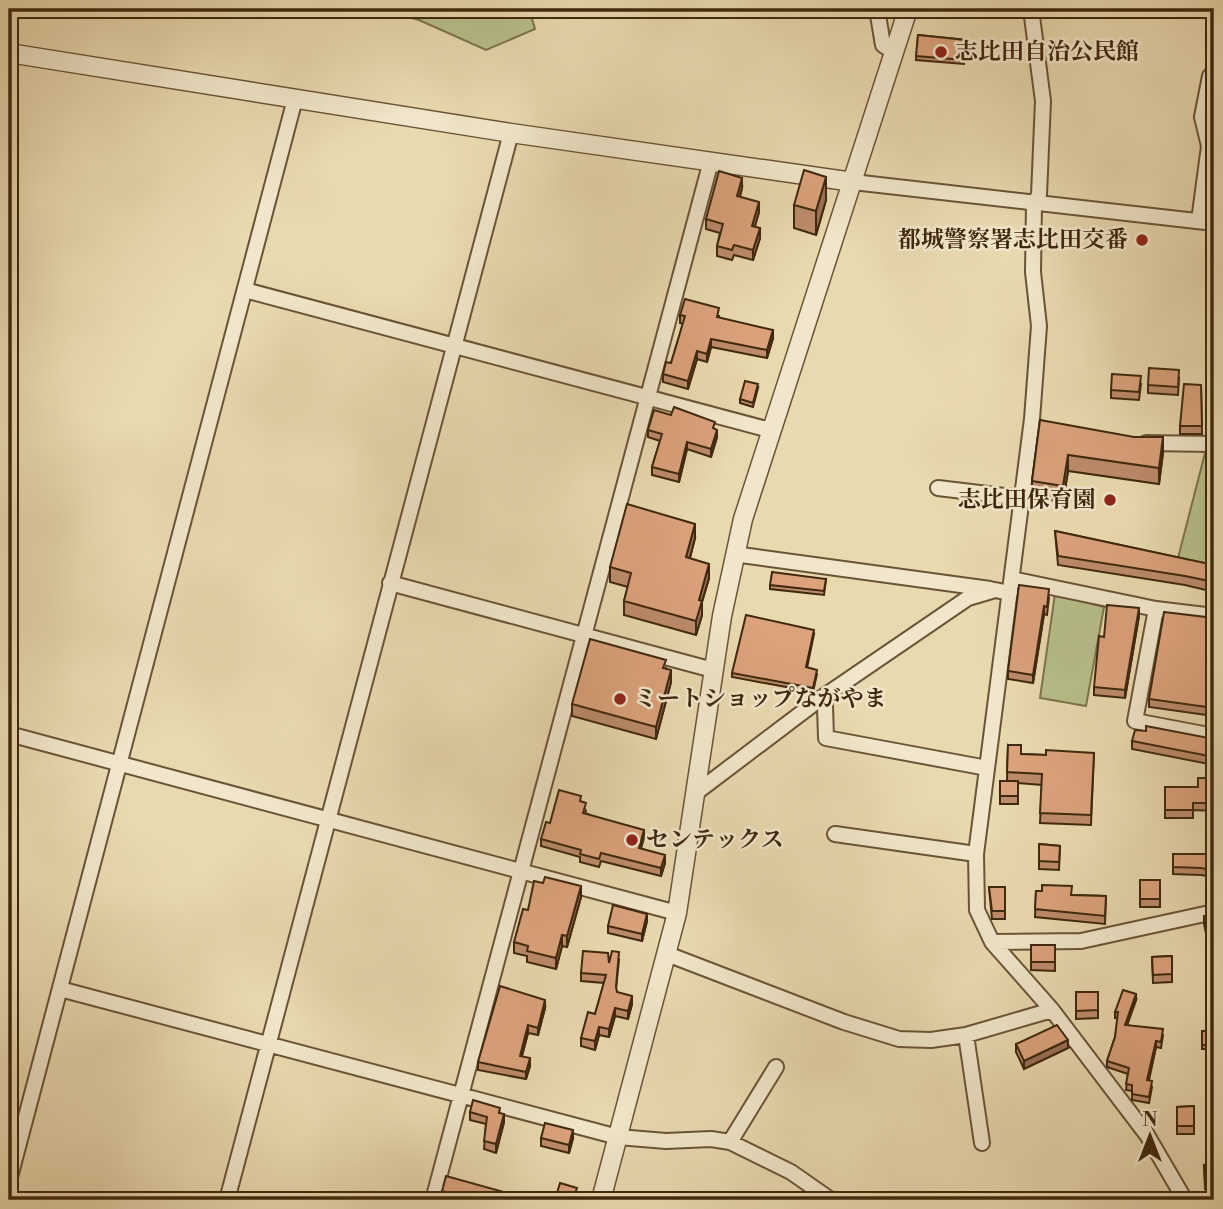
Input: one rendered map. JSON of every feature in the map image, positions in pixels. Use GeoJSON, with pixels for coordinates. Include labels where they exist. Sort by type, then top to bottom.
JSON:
{"type":"FeatureCollection","features":[{"type":"Feature","properties":{"kind":"street"},"geometry":{"type":"LineString","coordinates":[[877,9],[883,45],[894,52]]}},
{"type":"Feature","properties":{"kind":"street"},"geometry":{"type":"LineString","coordinates":[[601,1200],[677,913],[713,670],[734,554],[770,430],[908,9]]}},
{"type":"Feature","properties":{"kind":"street"},"geometry":{"type":"LineString","coordinates":[[1031,9],[1043,101],[1039,195],[1034,204],[1033,272],[1039,327],[1038,420],[1022,498],[976,854],[977,910],[992,942],[1052,1010],[1147,1135],[1185,1200]]}},
{"type":"Feature","properties":{"kind":"street"},"geometry":{"type":"LineString","coordinates":[[9,52],[510,133],[853,181],[1214,223]]}},
{"type":"Feature","properties":{"kind":"street"},"geometry":{"type":"LineString","coordinates":[[1199,221],[1209,146],[1202,117],[1210,76],[1214,77]]}},
{"type":"Feature","properties":{"kind":"street"},"geometry":{"type":"LineString","coordinates":[[9,1181],[295,99]]}},
{"type":"Feature","properties":{"kind":"street"},"geometry":{"type":"LineString","coordinates":[[227,1200],[510,133]]}},
{"type":"Feature","properties":{"kind":"street"},"geometry":{"type":"LineString","coordinates":[[433,1200],[711,161]]}},
{"type":"Feature","properties":{"kind":"street"},"geometry":{"type":"LineString","coordinates":[[246,290],[770,430]]}},
{"type":"Feature","properties":{"kind":"street"},"geometry":{"type":"LineString","coordinates":[[1126,440],[1168,445],[1214,444]]}},
{"type":"Feature","properties":{"kind":"street"},"geometry":{"type":"LineString","coordinates":[[938,488],[1022,498]]}},
{"type":"Feature","properties":{"kind":"street"},"geometry":{"type":"LineString","coordinates":[[734,554],[995,590]]}},
{"type":"Feature","properties":{"kind":"street"},"geometry":{"type":"LineString","coordinates":[[390,583],[713,670]]}},
{"type":"Feature","properties":{"kind":"street"},"geometry":{"type":"LineString","coordinates":[[697,792],[820,699],[968,598],[1011,586],[1214,616]]}},
{"type":"Feature","properties":{"kind":"street"},"geometry":{"type":"LineString","coordinates":[[1156,609],[1135,721],[1214,736]]}},
{"type":"Feature","properties":{"kind":"street"},"geometry":{"type":"LineString","coordinates":[[820,699],[825,706],[826,738],[988,768]]}},
{"type":"Feature","properties":{"kind":"street"},"geometry":{"type":"LineString","coordinates":[[9,734],[677,913]]}},
{"type":"Feature","properties":{"kind":"street"},"geometry":{"type":"LineString","coordinates":[[835,834],[976,854]]}},
{"type":"Feature","properties":{"kind":"street"},"geometry":{"type":"LineString","coordinates":[[992,942],[1081,941],[1214,912]]}},
{"type":"Feature","properties":{"kind":"street"},"geometry":{"type":"LineString","coordinates":[[667,954],[844,1022],[899,1038],[931,1040],[966,1035],[1052,1010]]}},
{"type":"Feature","properties":{"kind":"street"},"geometry":{"type":"LineString","coordinates":[[60,989],[618,1137],[666,1142],[711,1139],[730,1142],[792,1172],[831,1200]]}},
{"type":"Feature","properties":{"kind":"street"},"geometry":{"type":"LineString","coordinates":[[966,1035],[982,1143]]}},
{"type":"Feature","properties":{"kind":"street"},"geometry":{"type":"LineString","coordinates":[[730,1142],[776,1067]]}},
{"type":"Feature","properties":{"kind":"green space"},"geometry":{"type":"Polygon","coordinates":[[[378,9],[529,9],[535,29],[486,50],[419,20],[378,9]]]}},
{"type":"Feature","properties":{"kind":"green space"},"geometry":{"type":"Polygon","coordinates":[[[1206,449],[1214,449],[1214,568],[1177,562],[1206,449]]]}},
{"type":"Feature","properties":{"kind":"green space"},"geometry":{"type":"Polygon","coordinates":[[[1055,594],[1104,607],[1086,706],[1040,698],[1055,594]]]}},
{"type":"Feature","properties":{"kind":"building","name":"志比田自治公民館"},"geometry":{"type":"Polygon","coordinates":[[[918,35],[966,40],[964,60],[916,56],[918,35]]]}},
{"type":"Feature","properties":{"kind":"building"},"geometry":{"type":"Polygon","coordinates":[[[804,170],[826,177],[816,211],[794,205],[804,170]]]}},
{"type":"Feature","properties":{"kind":"building"},"geometry":{"type":"Polygon","coordinates":[[[719,171],[742,178],[737,196],[759,202],[752,226],[760,228],[753,250],[734,245],[732,250],[717,246],[723,224],[706,219],[719,171]]]}},
{"type":"Feature","properties":{"kind":"building"},"geometry":{"type":"Polygon","coordinates":[[[685,299],[719,308],[717,317],[773,330],[767,350],[711,339],[707,354],[697,351],[688,381],[663,374],[666,362],[671,363],[685,316],[680,315],[685,299]]]}},
{"type":"Feature","properties":{"kind":"building"},"geometry":{"type":"Polygon","coordinates":[[[1208,360],[1214,361],[1214,380],[1207,380],[1208,360]]]}},
{"type":"Feature","properties":{"kind":"building"},"geometry":{"type":"Polygon","coordinates":[[[1149,368],[1179,370],[1178,387],[1148,385],[1149,368]]]}},
{"type":"Feature","properties":{"kind":"building"},"geometry":{"type":"Polygon","coordinates":[[[1112,374],[1141,376],[1139,392],[1111,390],[1112,374]]]}},
{"type":"Feature","properties":{"kind":"building"},"geometry":{"type":"Polygon","coordinates":[[[745,381],[758,384],[753,403],[740,399],[745,381]]]}},
{"type":"Feature","properties":{"kind":"building"},"geometry":{"type":"Polygon","coordinates":[[[1184,384],[1201,385],[1202,426],[1180,426],[1184,384]]]}},
{"type":"Feature","properties":{"kind":"building"},"geometry":{"type":"Polygon","coordinates":[[[674,407],[715,422],[713,428],[717,430],[711,449],[687,442],[679,474],[652,467],[662,434],[648,430],[654,410],[671,415],[674,407]]]}},
{"type":"Feature","properties":{"kind":"building"},"geometry":{"type":"Polygon","coordinates":[[[1040,420],[1134,437],[1163,437],[1159,468],[1068,455],[1063,486],[1032,481],[1040,420]]]}},
{"type":"Feature","properties":{"kind":"building"},"geometry":{"type":"Polygon","coordinates":[[[627,504],[695,524],[686,557],[709,564],[696,621],[624,601],[631,573],[610,567],[627,504]]]}},
{"type":"Feature","properties":{"kind":"building"},"geometry":{"type":"Polygon","coordinates":[[[1055,531],[1214,565],[1214,582],[1058,556],[1055,531]]]}},
{"type":"Feature","properties":{"kind":"building"},"geometry":{"type":"Polygon","coordinates":[[[772,572],[826,579],[824,591],[770,585],[772,572]]]}},
{"type":"Feature","properties":{"kind":"building"},"geometry":{"type":"Polygon","coordinates":[[[1019,585],[1049,589],[1033,675],[1008,671],[1019,585]]]}},
{"type":"Feature","properties":{"kind":"building"},"geometry":{"type":"Polygon","coordinates":[[[1107,605],[1139,608],[1125,690],[1094,687],[1099,636],[1104,637],[1107,605]]]}},
{"type":"Feature","properties":{"kind":"building"},"geometry":{"type":"Polygon","coordinates":[[[1164,612],[1214,618],[1214,708],[1149,699],[1164,612]]]}},
{"type":"Feature","properties":{"kind":"building"},"geometry":{"type":"Polygon","coordinates":[[[746,615],[814,630],[806,667],[817,670],[813,688],[732,673],[746,615]]]}},
{"type":"Feature","properties":{"kind":"building","name":"ミートショップながやま"},"geometry":{"type":"Polygon","coordinates":[[[590,639],[666,660],[663,668],[671,670],[656,727],[572,704],[590,639]]]}},
{"type":"Feature","properties":{"kind":"building"},"geometry":{"type":"Polygon","coordinates":[[[1146,726],[1214,739],[1214,757],[1132,741],[1135,730],[1146,731],[1146,726]]]}},
{"type":"Feature","properties":{"kind":"building"},"geometry":{"type":"Polygon","coordinates":[[[1008,745],[1021,745],[1021,754],[1046,755],[1046,750],[1094,753],[1091,815],[1040,813],[1042,774],[1007,772],[1008,745]]]}},
{"type":"Feature","properties":{"kind":"building"},"geometry":{"type":"Polygon","coordinates":[[[1198,778],[1211,778],[1214,803],[1193,803],[1193,810],[1165,810],[1165,787],[1198,787],[1198,778]]]}},
{"type":"Feature","properties":{"kind":"building"},"geometry":{"type":"Polygon","coordinates":[[[1000,781],[1018,781],[1018,796],[1000,796],[1000,781]]]}},
{"type":"Feature","properties":{"kind":"building"},"geometry":{"type":"Polygon","coordinates":[[[559,790],[581,796],[580,801],[586,803],[583,813],[644,830],[639,848],[665,855],[661,868],[601,853],[599,859],[580,854],[581,850],[541,839],[546,822],[550,823],[559,790]]]}},
{"type":"Feature","properties":{"kind":"building"},"geometry":{"type":"Polygon","coordinates":[[[1039,844],[1060,846],[1059,862],[1039,861],[1039,844]]]}},
{"type":"Feature","properties":{"kind":"building"},"geometry":{"type":"Polygon","coordinates":[[[1173,854],[1214,854],[1214,875],[1207,875],[1207,869],[1173,867],[1173,854]]]}},
{"type":"Feature","properties":{"kind":"building"},"geometry":{"type":"Polygon","coordinates":[[[545,877],[581,886],[567,936],[562,935],[556,958],[527,951],[528,946],[514,942],[523,909],[528,910],[534,881],[543,883],[545,877]]]}},
{"type":"Feature","properties":{"kind":"building"},"geometry":{"type":"Polygon","coordinates":[[[1140,880],[1160,880],[1160,899],[1140,899],[1140,880]]]}},
{"type":"Feature","properties":{"kind":"building"},"geometry":{"type":"Polygon","coordinates":[[[1042,885],[1072,886],[1071,895],[1106,896],[1105,916],[1035,909],[1036,891],[1042,891],[1042,885]]]}},
{"type":"Feature","properties":{"kind":"building"},"geometry":{"type":"Polygon","coordinates":[[[989,887],[1005,887],[1005,911],[992,911],[989,887]]]}},
{"type":"Feature","properties":{"kind":"building"},"geometry":{"type":"Polygon","coordinates":[[[613,905],[647,914],[642,934],[608,926],[613,905]]]}},
{"type":"Feature","properties":{"kind":"building"},"geometry":{"type":"Polygon","coordinates":[[[1214,914],[1214,954],[1212,954],[1204,916],[1214,914]]]}},
{"type":"Feature","properties":{"kind":"building"},"geometry":{"type":"Polygon","coordinates":[[[1031,945],[1055,945],[1055,962],[1031,962],[1031,945]]]}},
{"type":"Feature","properties":{"kind":"building"},"geometry":{"type":"Polygon","coordinates":[[[583,951],[608,953],[609,963],[612,951],[619,952],[617,992],[632,996],[628,1011],[615,1008],[609,1029],[599,1027],[595,1041],[581,1038],[588,1012],[595,1014],[606,975],[581,973],[583,951]]]}},
{"type":"Feature","properties":{"kind":"building"},"geometry":{"type":"Polygon","coordinates":[[[1172,956],[1172,974],[1153,975],[1152,957],[1172,956]]]}},
{"type":"Feature","properties":{"kind":"building"},"geometry":{"type":"Polygon","coordinates":[[[500,986],[545,1000],[538,1028],[528,1025],[520,1056],[530,1058],[526,1072],[478,1062],[500,986]]]}},
{"type":"Feature","properties":{"kind":"building"},"geometry":{"type":"Polygon","coordinates":[[[1123,990],[1136,994],[1125,1025],[1163,1029],[1161,1042],[1156,1041],[1147,1080],[1152,1081],[1149,1097],[1132,1094],[1132,1085],[1126,1084],[1129,1068],[1107,1061],[1115,1037],[1118,1012],[1115,1012],[1123,990]]]}},
{"type":"Feature","properties":{"kind":"building"},"geometry":{"type":"Polygon","coordinates":[[[1076,992],[1098,992],[1098,1010],[1076,1011],[1076,992]]]}},
{"type":"Feature","properties":{"kind":"building"},"geometry":{"type":"Polygon","coordinates":[[[1057,1025],[1068,1040],[1024,1061],[1016,1044],[1057,1025]]]}},
{"type":"Feature","properties":{"kind":"building"},"geometry":{"type":"Polygon","coordinates":[[[1202,1031],[1214,1031],[1214,1045],[1202,1045],[1202,1031]]]}},
{"type":"Feature","properties":{"kind":"building"},"geometry":{"type":"Polygon","coordinates":[[[473,1100],[500,1108],[499,1113],[504,1114],[496,1144],[484,1141],[487,1117],[470,1112],[473,1100]]]}},
{"type":"Feature","properties":{"kind":"building"},"geometry":{"type":"Polygon","coordinates":[[[1194,1106],[1194,1126],[1177,1126],[1177,1107],[1194,1106]]]}},
{"type":"Feature","properties":{"kind":"building"},"geometry":{"type":"Polygon","coordinates":[[[545,1123],[573,1130],[569,1145],[541,1138],[545,1123]]]}},
{"type":"Feature","properties":{"kind":"building"},"geometry":{"type":"Polygon","coordinates":[[[1214,1164],[1214,1181],[1205,1181],[1204,1165],[1214,1164]]]}},
{"type":"Feature","properties":{"kind":"building"},"geometry":{"type":"Polygon","coordinates":[[[446,1176],[525,1200],[476,1200],[442,1191],[446,1176]]]}},
{"type":"Feature","properties":{"kind":"building"},"geometry":{"type":"Polygon","coordinates":[[[560,1183],[577,1188],[573,1200],[555,1200],[560,1183]]]}},
{"type":"Feature","properties":{"kind":"place","name":"志比田自治公民館"},"geometry":{"type":"Point","coordinates":[941,52]}},
{"type":"Feature","properties":{"kind":"place","name":"都城警察署志比田交番"},"geometry":{"type":"Point","coordinates":[1142,240]}},
{"type":"Feature","properties":{"kind":"place","name":"志比田保育園"},"geometry":{"type":"Point","coordinates":[1110,500]}},
{"type":"Feature","properties":{"kind":"place","name":"ミートショップながやま"},"geometry":{"type":"Point","coordinates":[620,699]}},
{"type":"Feature","properties":{"kind":"place","name":"センテックス"},"geometry":{"type":"Point","coordinates":[632,840]}}]}
